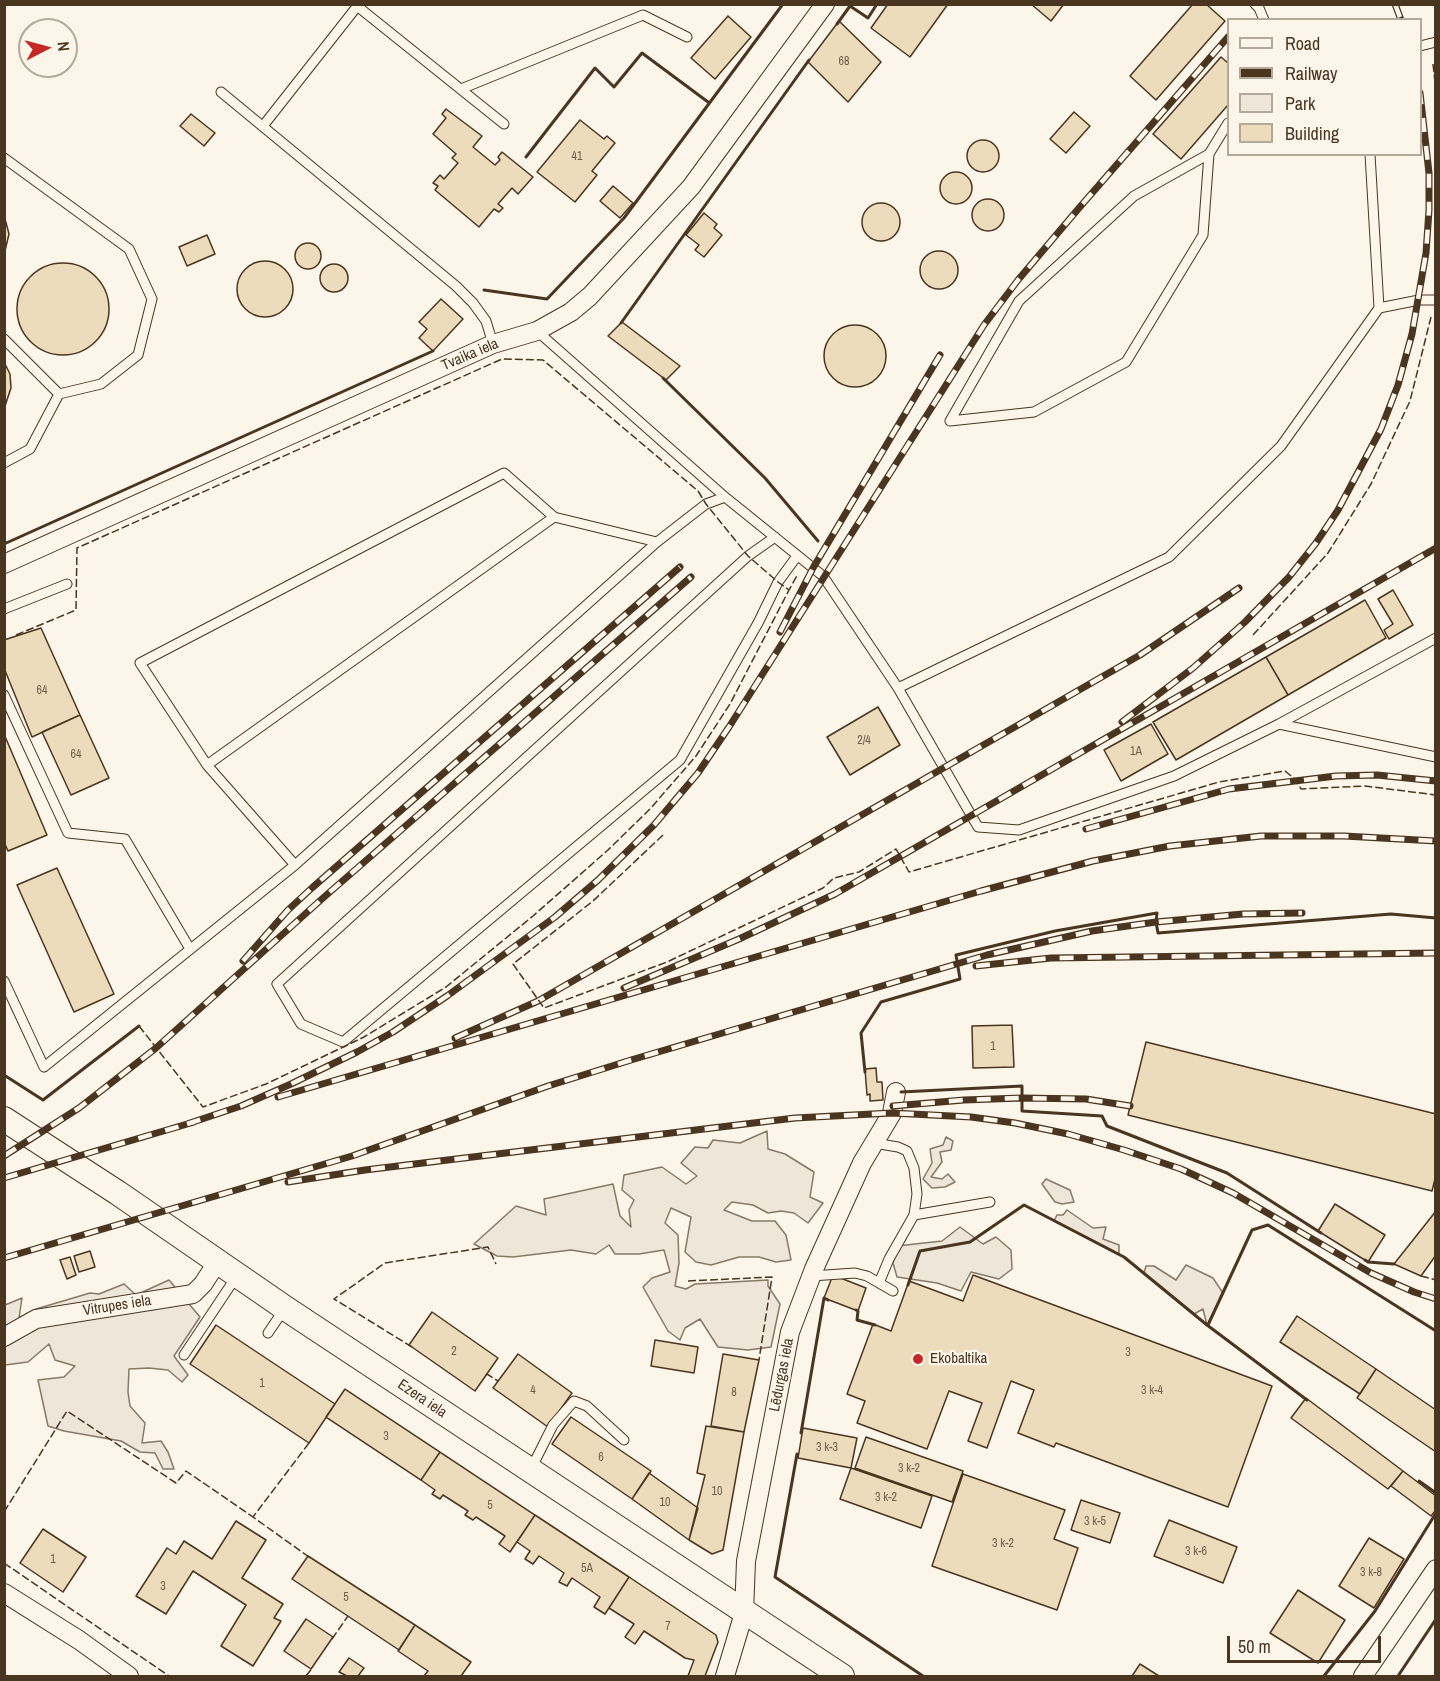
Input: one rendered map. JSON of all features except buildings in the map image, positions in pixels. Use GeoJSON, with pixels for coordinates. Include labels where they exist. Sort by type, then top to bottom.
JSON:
{"type":"FeatureCollection","features":[{"type":"Feature","properties":{"kind":"street","name":"Tvaika iela"},"geometry":{"type":"LineString","coordinates":[[4,564],[493,344],[537,331],[571,312],[590,296],[691,187],[825,4]]}},
{"type":"Feature","properties":{"kind":"street","name":"Lēdurgas iela"},"geometry":{"type":"LineString","coordinates":[[725,1677],[744,1613],[746,1562],[790,1332],[811,1275],[862,1163],[892,1113],[896,1092]]}},
{"type":"Feature","properties":{"kind":"street","name":"Ezera iela"},"geometry":{"type":"LineString","coordinates":[[4,1119],[842,1677]]}},
{"type":"Feature","properties":{"kind":"street","name":"Vitrupes iela"},"geometry":{"type":"LineString","coordinates":[[4,1336],[36,1318],[193,1294],[228,1268]]}},
{"type":"Feature","properties":{"kind":"street"},"geometry":{"type":"LineString","coordinates":[[1363,1677],[1436,1569]]}},
{"type":"Feature","properties":{"kind":"street"},"geometry":{"type":"LineString","coordinates":[[4,1593],[79,1640],[129,1677]]}},
{"type":"Feature","properties":{"kind":"lane"},"geometry":{"type":"LineString","coordinates":[[1255,4],[1263,18]]}},
{"type":"Feature","properties":{"kind":"lane"},"geometry":{"type":"LineString","coordinates":[[263,126],[358,5],[504,124]]}},
{"type":"Feature","properties":{"kind":"lane"},"geometry":{"type":"LineString","coordinates":[[461,89],[643,15],[687,37]]}},
{"type":"Feature","properties":{"kind":"lane"},"geometry":{"type":"LineString","coordinates":[[221,92],[468,297],[486,321],[493,344]]}},
{"type":"Feature","properties":{"kind":"lane"},"geometry":{"type":"LineString","coordinates":[[1209,154],[1134,196],[1019,301],[950,421],[1034,412],[1126,362],[1203,235],[1209,154],[1227,125]]}},
{"type":"Feature","properties":{"kind":"lane"},"geometry":{"type":"LineString","coordinates":[[898,688],[1169,557],[1281,446],[1379,308],[1370,156]]}},
{"type":"Feature","properties":{"kind":"lane"},"geometry":{"type":"LineString","coordinates":[[4,158],[129,249],[153,299],[138,355],[101,384],[59,394],[30,449],[4,463]]}},
{"type":"Feature","properties":{"kind":"lane"},"geometry":{"type":"LineString","coordinates":[[1379,308],[1419,300],[1436,300]]}},
{"type":"Feature","properties":{"kind":"lane"},"geometry":{"type":"LineString","coordinates":[[537,331],[725,497],[824,576],[898,688],[978,827],[1018,830],[1174,776],[1279,724],[1436,638]]}},
{"type":"Feature","properties":{"kind":"lane"},"geometry":{"type":"LineString","coordinates":[[4,339],[59,394]]}},
{"type":"Feature","properties":{"kind":"lane"},"geometry":{"type":"LineString","coordinates":[[295,865],[207,765],[140,663],[504,472],[554,517],[657,542]]}},
{"type":"Feature","properties":{"kind":"lane"},"geometry":{"type":"LineString","coordinates":[[4,981],[44,1067],[295,865],[657,542],[706,504],[725,497]]}},
{"type":"Feature","properties":{"kind":"lane"},"geometry":{"type":"LineString","coordinates":[[207,765],[554,517]]}},
{"type":"Feature","properties":{"kind":"lane"},"geometry":{"type":"LineString","coordinates":[[775,537],[748,556],[277,984],[301,1024],[343,1042],[680,760],[758,623],[778,582],[797,556]]}},
{"type":"Feature","properties":{"kind":"lane"},"geometry":{"type":"LineString","coordinates":[[4,609],[67,584]]}},
{"type":"Feature","properties":{"kind":"lane"},"geometry":{"type":"LineString","coordinates":[[4,695],[68,833],[125,839],[190,949]]}},
{"type":"Feature","properties":{"kind":"lane"},"geometry":{"type":"LineString","coordinates":[[1279,724],[1436,757]]}},
{"type":"Feature","properties":{"kind":"lane"},"geometry":{"type":"LineString","coordinates":[[874,1143],[907,1151],[914,1167],[917,1194],[914,1215],[889,1259],[879,1283]]}},
{"type":"Feature","properties":{"kind":"lane"},"geometry":{"type":"LineString","coordinates":[[914,1215],[990,1202]]}},
{"type":"Feature","properties":{"kind":"lane"},"geometry":{"type":"LineString","coordinates":[[184,1355],[228,1268]]}},
{"type":"Feature","properties":{"kind":"lane"},"geometry":{"type":"LineString","coordinates":[[811,1275],[855,1273],[867,1276],[893,1291]]}},
{"type":"Feature","properties":{"kind":"lane"},"geometry":{"type":"LineString","coordinates":[[268,1333],[285,1308]]}},
{"type":"Feature","properties":{"kind":"lane"},"geometry":{"type":"LineString","coordinates":[[530,1471],[553,1425],[574,1401],[587,1406],[624,1440]]}},
{"type":"Feature","properties":{"kind":"green space"},"geometry":{"type":"Polygon","coordinates":[[[767,1131],[768,1149],[785,1154],[814,1172],[810,1197],[823,1203],[808,1223],[794,1213],[781,1211],[768,1213],[753,1205],[732,1202],[724,1210],[752,1221],[775,1221],[786,1235],[791,1260],[776,1262],[759,1257],[739,1257],[711,1265],[696,1262],[685,1252],[691,1217],[671,1208],[665,1223],[678,1235],[679,1263],[675,1286],[686,1289],[695,1284],[768,1280],[768,1286],[780,1304],[771,1347],[748,1350],[718,1347],[700,1319],[685,1328],[680,1340],[668,1331],[643,1287],[652,1278],[670,1272],[664,1250],[639,1254],[615,1254],[609,1245],[596,1254],[571,1250],[513,1257],[497,1256],[474,1244],[516,1206],[546,1215],[544,1199],[613,1184],[620,1216],[631,1227],[629,1210],[634,1200],[622,1190],[624,1175],[662,1167],[686,1184],[697,1176],[681,1163],[695,1147],[708,1148],[713,1140],[740,1143],[767,1131]]]}},
{"type":"Feature","properties":{"kind":"green space"},"geometry":{"type":"Polygon","coordinates":[[[946,1137],[953,1141],[951,1150],[940,1152],[942,1162],[931,1177],[942,1179],[948,1174],[955,1182],[945,1187],[932,1188],[923,1179],[932,1163],[930,1149],[943,1145],[946,1137]]]}},
{"type":"Feature","properties":{"kind":"green space"},"geometry":{"type":"Polygon","coordinates":[[[1046,1179],[1070,1190],[1074,1202],[1062,1204],[1055,1202],[1042,1184],[1046,1179]]]}},
{"type":"Feature","properties":{"kind":"green space"},"geometry":{"type":"Polygon","coordinates":[[[1067,1210],[1093,1228],[1106,1227],[1103,1239],[1119,1245],[1119,1255],[1054,1221],[1057,1215],[1063,1215],[1067,1210]]]}},
{"type":"Feature","properties":{"kind":"green space"},"geometry":{"type":"Polygon","coordinates":[[[960,1227],[983,1244],[996,1237],[1011,1250],[1012,1269],[999,1279],[971,1272],[961,1291],[937,1283],[897,1277],[893,1263],[897,1246],[942,1241],[960,1227]]]}},
{"type":"Feature","properties":{"kind":"green space"},"geometry":{"type":"Polygon","coordinates":[[[1186,1265],[1213,1278],[1223,1293],[1207,1325],[1203,1309],[1194,1314],[1144,1273],[1146,1266],[1154,1266],[1176,1280],[1186,1265]]]}},
{"type":"Feature","properties":{"kind":"green space"},"geometry":{"type":"Polygon","coordinates":[[[169,1280],[200,1317],[174,1356],[188,1375],[182,1382],[168,1370],[129,1369],[128,1392],[130,1406],[145,1423],[142,1443],[161,1441],[174,1469],[163,1469],[155,1453],[140,1452],[121,1441],[48,1426],[38,1380],[64,1377],[75,1366],[55,1360],[49,1344],[28,1362],[5,1365],[5,1305],[22,1298],[19,1318],[36,1309],[90,1293],[99,1294],[124,1284],[136,1295],[169,1280]]]}},
{"type":"Feature","properties":{"kind":"railway"},"geometry":{"type":"LineString","coordinates":[[1395,4],[1400,18]]}},
{"type":"Feature","properties":{"kind":"railway"},"geometry":{"type":"LineString","coordinates":[[187,1124],[241,1106],[291,1084],[393,1032],[447,996],[555,917],[598,880],[654,825],[698,773],[729,727],[984,325],[1018,280],[1227,38]]}},
{"type":"Feature","properties":{"kind":"railway"},"geometry":{"type":"LineString","coordinates":[[1122,722],[1193,668],[1245,622],[1289,577],[1338,510],[1381,429],[1398,385],[1412,334],[1426,253],[1429,173],[1422,111]]}},
{"type":"Feature","properties":{"kind":"railway"},"geometry":{"type":"LineString","coordinates":[[780,632],[813,568],[940,355]]}},
{"type":"Feature","properties":{"kind":"railway"},"geometry":{"type":"LineString","coordinates":[[624,988],[739,939],[835,894],[1436,548]]}},
{"type":"Feature","properties":{"kind":"railway"},"geometry":{"type":"LineString","coordinates":[[243,961],[288,910],[313,887],[680,567]]}},
{"type":"Feature","properties":{"kind":"railway"},"geometry":{"type":"LineString","coordinates":[[4,1156],[79,1108],[156,1048],[323,898],[691,577]]}},
{"type":"Feature","properties":{"kind":"railway"},"geometry":{"type":"LineString","coordinates":[[455,1038],[538,1001],[1140,655],[1239,588]]}},
{"type":"Feature","properties":{"kind":"railway"},"geometry":{"type":"LineString","coordinates":[[1086,829],[1229,789],[1336,776],[1377,775],[1436,781]]}},
{"type":"Feature","properties":{"kind":"railway"},"geometry":{"type":"LineString","coordinates":[[278,1097],[981,891],[1093,861],[1170,846],[1261,836],[1344,836],[1436,841]]}},
{"type":"Feature","properties":{"kind":"railway"},"geometry":{"type":"LineString","coordinates":[[4,1258],[352,1156],[548,1086],[987,955],[1092,931],[1156,922],[1243,914],[1302,913]]}},
{"type":"Feature","properties":{"kind":"railway"},"geometry":{"type":"LineString","coordinates":[[976,966],[1051,958],[1436,953]]}},
{"type":"Feature","properties":{"kind":"railway"},"geometry":{"type":"LineString","coordinates":[[893,1106],[1022,1098],[1086,1099],[1130,1106]]}},
{"type":"Feature","properties":{"kind":"railway"},"geometry":{"type":"LineString","coordinates":[[288,1182],[365,1170],[795,1118],[892,1113],[971,1117],[1068,1134],[1181,1169],[1233,1193],[1371,1273],[1436,1299]]}},
{"type":"Feature","properties":{"kind":"railway"},"geometry":{"type":"LineString","coordinates":[[4,1178],[194,1122]]}},
{"type":"Feature","properties":{"kind":"fence"},"geometry":{"type":"LineString","coordinates":[[1433,64],[1436,91]]}},
{"type":"Feature","properties":{"kind":"fence"},"geometry":{"type":"LineString","coordinates":[[1253,635],[1328,553],[1371,484],[1410,401],[1431,317]]}},
{"type":"Feature","properties":{"kind":"fence"},"geometry":{"type":"LineString","coordinates":[[16,635],[76,610],[77,548],[502,359],[543,360],[698,491],[748,556],[778,582],[789,590],[798,574]]}},
{"type":"Feature","properties":{"kind":"fence"},"geometry":{"type":"LineString","coordinates":[[139,1026],[203,1107],[266,1084],[364,1037],[446,987],[533,916],[608,850],[650,809],[696,756],[730,704],[789,590]]}},
{"type":"Feature","properties":{"kind":"fence"},"geometry":{"type":"LineString","coordinates":[[663,835],[593,901],[513,964],[544,1008],[667,962],[823,888],[834,878],[859,872],[896,849],[909,872],[1219,782],[1285,771],[1296,780],[1301,789],[1365,786],[1436,795]]}},
{"type":"Feature","properties":{"kind":"fence"},"geometry":{"type":"LineString","coordinates":[[412,1347],[334,1299],[385,1263],[488,1247],[496,1264]]}},
{"type":"Feature","properties":{"kind":"fence"},"geometry":{"type":"LineString","coordinates":[[1421,1276],[1436,1280]]}},
{"type":"Feature","properties":{"kind":"fence"},"geometry":{"type":"LineString","coordinates":[[688,1281],[772,1277],[759,1360]]}},
{"type":"Feature","properties":{"kind":"fence"},"geometry":{"type":"LineString","coordinates":[[486,1375],[498,1381]]}},
{"type":"Feature","properties":{"kind":"fence"},"geometry":{"type":"LineString","coordinates":[[4,1512],[67,1411],[176,1483],[186,1471],[253,1517]]}},
{"type":"Feature","properties":{"kind":"fence"},"geometry":{"type":"LineString","coordinates":[[309,1443],[253,1517],[309,1557]]}},
{"type":"Feature","properties":{"kind":"fence"},"geometry":{"type":"LineString","coordinates":[[4,1563],[169,1676]]}},
{"type":"Feature","properties":{"kind":"fence"},"geometry":{"type":"LineString","coordinates":[[332,1639],[348,1616]]}},
{"type":"Feature","properties":{"kind":"fence"},"geometry":{"type":"LineString","coordinates":[[306,1676],[313,1667]]}},
{"type":"Feature","properties":{"kind":"wall"},"geometry":{"type":"LineString","coordinates":[[484,290],[547,299],[624,218],[783,4]]}},
{"type":"Feature","properties":{"kind":"wall"},"geometry":{"type":"LineString","coordinates":[[837,24],[850,6],[868,18],[877,4]]}},
{"type":"Feature","properties":{"kind":"wall"},"geometry":{"type":"LineString","coordinates":[[526,157],[595,68],[614,87],[642,53],[708,102]]}},
{"type":"Feature","properties":{"kind":"wall"},"geometry":{"type":"LineString","coordinates":[[621,323],[809,60]]}},
{"type":"Feature","properties":{"kind":"wall"},"geometry":{"type":"LineString","coordinates":[[4,544],[433,351]]}},
{"type":"Feature","properties":{"kind":"wall"},"geometry":{"type":"LineString","coordinates":[[663,378],[765,478],[818,541]]}},
{"type":"Feature","properties":{"kind":"wall"},"geometry":{"type":"LineString","coordinates":[[865,1072],[861,1033],[881,1002],[960,979],[956,955],[1055,931],[1157,913],[1158,933],[1391,914],[1436,918]]}},
{"type":"Feature","properties":{"kind":"wall"},"geometry":{"type":"LineString","coordinates":[[4,1075],[43,1100],[139,1026]]}},
{"type":"Feature","properties":{"kind":"wall"},"geometry":{"type":"LineString","coordinates":[[901,1092],[1022,1086],[1022,1111],[1102,1116],[1107,1126],[1227,1173],[1321,1233]]}},
{"type":"Feature","properties":{"kind":"wall"},"geometry":{"type":"LineString","coordinates":[[908,1285],[920,1251],[970,1242],[1024,1205],[1124,1257],[1207,1325],[1307,1400]]}},
{"type":"Feature","properties":{"kind":"wall"},"geometry":{"type":"LineString","coordinates":[[1208,1325],[1252,1230],[1268,1225],[1436,1331]]}},
{"type":"Feature","properties":{"kind":"wall"},"geometry":{"type":"LineString","coordinates":[[1365,1260],[1394,1264]]}},
{"type":"Feature","properties":{"kind":"wall"},"geometry":{"type":"LineString","coordinates":[[801,1433],[824,1298],[828,1300]]}},
{"type":"Feature","properties":{"kind":"wall"},"geometry":{"type":"LineString","coordinates":[[856,1310],[858,1311],[857,1320],[875,1325]]}},
{"type":"Feature","properties":{"kind":"wall"},"geometry":{"type":"LineString","coordinates":[[797,1454],[775,1577],[923,1676]]}},
{"type":"Feature","properties":{"kind":"wall"},"geometry":{"type":"LineString","coordinates":[[1419,1481],[1436,1493]]}},
{"type":"Feature","properties":{"kind":"wall"},"geometry":{"type":"LineString","coordinates":[[1324,1676],[1375,1611],[1436,1513]]}},
{"type":"Feature","properties":{"kind":"wall"},"geometry":{"type":"LineString","coordinates":[[1398,1676],[1436,1619]]}},
{"type":"Feature","properties":{"kind":"place","name":"Ekobaltika"},"geometry":{"type":"Point","coordinates":[918,1359]}}]}
